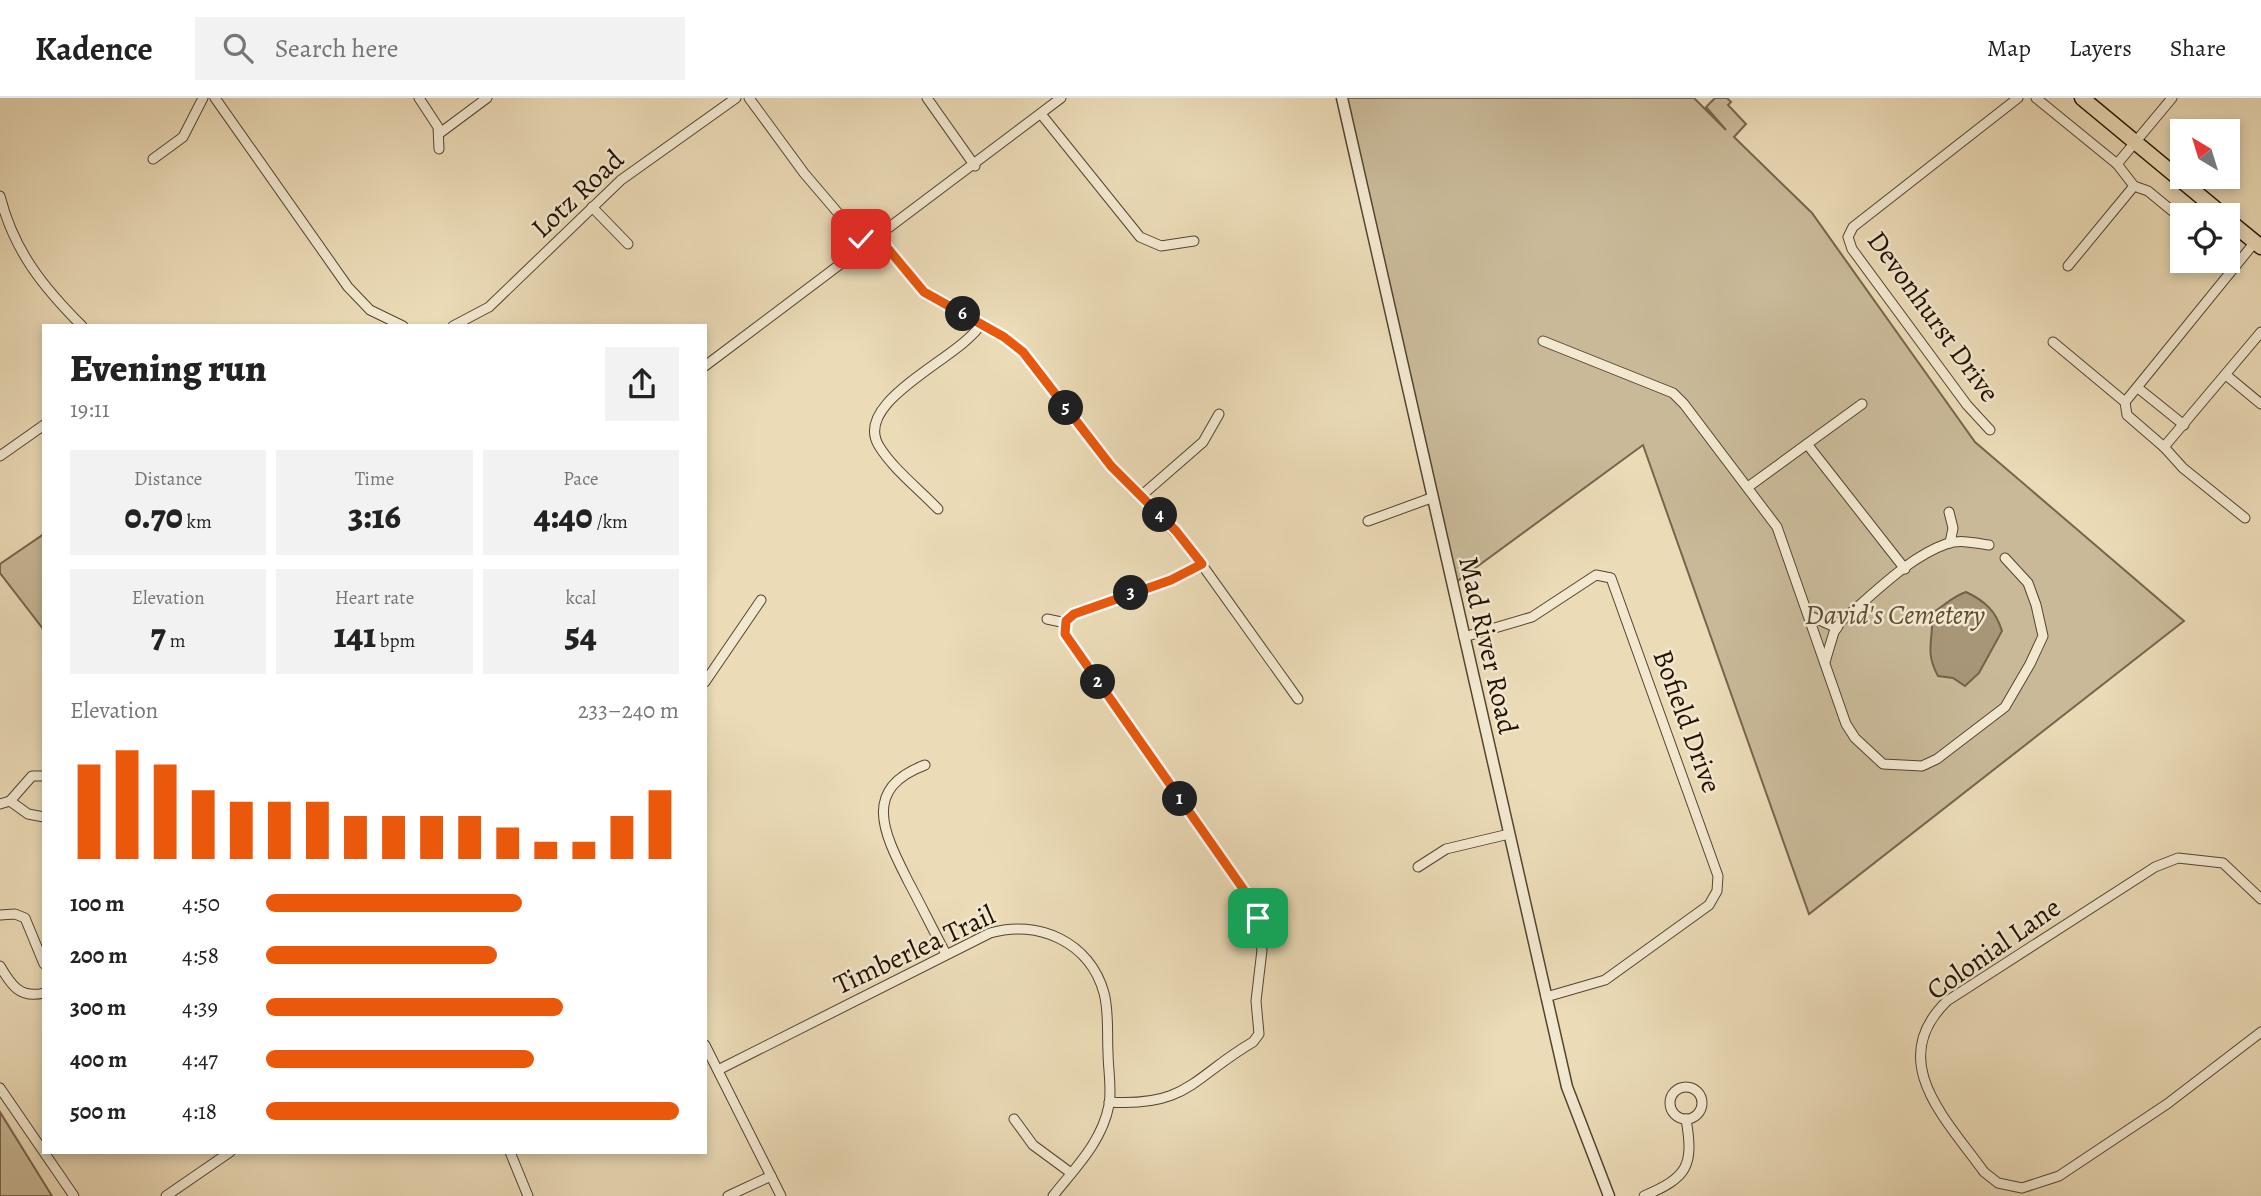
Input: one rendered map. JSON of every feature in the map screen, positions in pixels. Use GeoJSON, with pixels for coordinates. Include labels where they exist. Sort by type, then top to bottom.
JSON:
{"type":"FeatureCollection","features":[{"type":"Feature","properties":{"kind":"main road"},"geometry":{"type":"LineString","coordinates":[[2082,98],[2209,203]]}},
{"type":"Feature","properties":{"kind":"main road"},"geometry":{"type":"LineString","coordinates":[[2240,229],[2258,245]]}},
{"type":"Feature","properties":{"kind":"street"},"geometry":{"type":"LineString","coordinates":[[153,159],[183,137],[203,98]]}},
{"type":"Feature","properties":{"kind":"street"},"geometry":{"type":"LineString","coordinates":[[215,98],[348,287],[376,314],[398,324]]}},
{"type":"Feature","properties":{"kind":"street"},"geometry":{"type":"LineString","coordinates":[[419,98],[440,133],[439,149]]}},
{"type":"Feature","properties":{"kind":"street"},"geometry":{"type":"LineString","coordinates":[[440,133],[487,98]]}},
{"type":"Feature","properties":{"kind":"street","name":"Lotz Road"},"geometry":{"type":"LineString","coordinates":[[457,324],[489,307],[639,165],[736,98]]}},
{"type":"Feature","properties":{"kind":"street"},"geometry":{"type":"LineString","coordinates":[[749,98],[804,173],[867,247]]}},
{"type":"Feature","properties":{"kind":"street"},"geometry":{"type":"LineString","coordinates":[[927,98],[975,166]]}},
{"type":"Feature","properties":{"kind":"street"},"geometry":{"type":"LineString","coordinates":[[707,365],[975,166],[1061,98]]}},
{"type":"Feature","properties":{"kind":"street","name":"Mad River Road"},"geometry":{"type":"LineString","coordinates":[[1342,98],[1546,997],[1570,1094],[1609,1196]]}},
{"type":"Feature","properties":{"kind":"street","name":"Devonhurst Drive"},"geometry":{"type":"LineString","coordinates":[[1990,430],[1944,375],[1852,249],[1848,237],[1853,227],[2018,98]]}},
{"type":"Feature","properties":{"kind":"street"},"geometry":{"type":"LineString","coordinates":[[2036,98],[2116,164],[2134,186],[2148,191],[2170,209]]}},
{"type":"Feature","properties":{"kind":"street"},"geometry":{"type":"LineString","coordinates":[[2116,164],[2172,98]]}},
{"type":"Feature","properties":{"kind":"street"},"geometry":{"type":"LineString","coordinates":[[1041,114],[1140,237],[1161,246],[1194,241]]}},
{"type":"Feature","properties":{"kind":"street"},"geometry":{"type":"LineString","coordinates":[[2068,266],[2134,186]]}},
{"type":"Feature","properties":{"kind":"street"},"geometry":{"type":"LineString","coordinates":[[0,196],[22,256],[43,286],[80,324]]}},
{"type":"Feature","properties":{"kind":"street"},"geometry":{"type":"LineString","coordinates":[[592,207],[628,244]]}},
{"type":"Feature","properties":{"kind":"street"},"geometry":{"type":"LineString","coordinates":[[879,238],[916,285],[1023,352],[1099,452],[1176,531],[1298,699]]}},
{"type":"Feature","properties":{"kind":"street"},"geometry":{"type":"LineString","coordinates":[[2240,262],[2258,245]]}},
{"type":"Feature","properties":{"kind":"street"},"geometry":{"type":"LineString","coordinates":[[2125,402],[2231,273]]}},
{"type":"Feature","properties":{"kind":"street"},"geometry":{"type":"LineString","coordinates":[[938,509],[880,448],[874,433],[874,422],[882,406],[963,344],[981,324]]}},
{"type":"Feature","properties":{"kind":"street"},"geometry":{"type":"LineString","coordinates":[[2164,447],[2261,332]]}},
{"type":"Feature","properties":{"kind":"street"},"geometry":{"type":"LineString","coordinates":[[1543,341],[1673,393],[1777,527],[1846,724],[1855,738],[1883,764],[1915,767],[1937,759],[2005,707],[2043,636],[2028,583],[2005,558]]}},
{"type":"Feature","properties":{"kind":"street"},"geometry":{"type":"LineString","coordinates":[[2053,342],[2125,402],[2127,415],[2164,447],[2175,461],[2245,519]]}},
{"type":"Feature","properties":{"kind":"street"},"geometry":{"type":"LineString","coordinates":[[2226,375],[2261,404]]}},
{"type":"Feature","properties":{"kind":"street"},"geometry":{"type":"LineString","coordinates":[[2138,388],[2183,425]]}},
{"type":"Feature","properties":{"kind":"street"},"geometry":{"type":"LineString","coordinates":[[1748,488],[1862,404]]}},
{"type":"Feature","properties":{"kind":"street"},"geometry":{"type":"LineString","coordinates":[[1141,496],[1202,442],[1219,414]]}},
{"type":"Feature","properties":{"kind":"street"},"geometry":{"type":"LineString","coordinates":[[0,456],[42,426]]}},
{"type":"Feature","properties":{"kind":"street"},"geometry":{"type":"LineString","coordinates":[[1807,444],[1905,569]]}},
{"type":"Feature","properties":{"kind":"street"},"geometry":{"type":"LineString","coordinates":[[1368,521],[1431,498]]}},
{"type":"Feature","properties":{"kind":"street"},"geometry":{"type":"LineString","coordinates":[[1949,512],[1953,528],[1950,543]]}},
{"type":"Feature","properties":{"kind":"street"},"geometry":{"type":"LineString","coordinates":[[1825,662],[1837,628],[1905,569],[1950,543],[1961,541],[1989,545]]}},
{"type":"Feature","properties":{"kind":"street"},"geometry":{"type":"LineString","coordinates":[[1109,1102],[1152,1103],[1174,1096],[1257,1039],[1260,1027],[1256,1002],[1262,950],[1255,911],[1246,893],[1068,640],[1066,623],[1074,614],[1171,580],[1202,564]]}},
{"type":"Feature","properties":{"kind":"street","name":"Bofield Drive"},"geometry":{"type":"LineString","coordinates":[[1464,637],[1532,617],[1596,575],[1607,575],[1617,588],[1715,863],[1718,886],[1709,905],[1605,980],[1546,997]]}},
{"type":"Feature","properties":{"kind":"street"},"geometry":{"type":"LineString","coordinates":[[707,679],[761,600]]}},
{"type":"Feature","properties":{"kind":"street"},"geometry":{"type":"LineString","coordinates":[[1810,616],[1837,628]]}},
{"type":"Feature","properties":{"kind":"street"},"geometry":{"type":"LineString","coordinates":[[1048,619],[1066,623]]}},
{"type":"Feature","properties":{"kind":"street"},"geometry":{"type":"LineString","coordinates":[[925,765],[911,770],[893,785],[884,801],[883,825],[946,954]]}},
{"type":"Feature","properties":{"kind":"street"},"geometry":{"type":"LineString","coordinates":[[0,804],[10,801],[32,776],[42,776]]}},
{"type":"Feature","properties":{"kind":"street"},"geometry":{"type":"LineString","coordinates":[[10,801],[28,814],[42,817]]}},
{"type":"Feature","properties":{"kind":"street"},"geometry":{"type":"LineString","coordinates":[[1418,867],[1446,849],[1509,834]]}},
{"type":"Feature","properties":{"kind":"street","name":"Colonial Lane"},"geometry":{"type":"LineString","coordinates":[[2261,899],[2223,863],[2178,858],[2155,867],[1947,1001],[1923,1033],[1919,1056],[1924,1082],[1984,1172],[1998,1183],[2022,1188],[2059,1175],[2134,1126],[2261,1032]]}},
{"type":"Feature","properties":{"kind":"street"},"geometry":{"type":"LineString","coordinates":[[0,915],[15,914],[25,918],[42,959]]}},
{"type":"Feature","properties":{"kind":"street","name":"Timberlea Trail"},"geometry":{"type":"LineString","coordinates":[[718,1070],[990,933],[1018,928],[1050,934],[1074,947],[1091,966],[1104,994],[1109,1102],[1097,1139],[1054,1196]]}},
{"type":"Feature","properties":{"kind":"street"},"geometry":{"type":"LineString","coordinates":[[0,966],[18,991],[28,996],[42,993]]}},
{"type":"Feature","properties":{"kind":"street"},"geometry":{"type":"LineString","coordinates":[[707,1049],[781,1196]]}},
{"type":"Feature","properties":{"kind":"street"},"geometry":{"type":"LineString","coordinates":[[0,1088],[42,1149]]}},
{"type":"Feature","properties":{"kind":"street"},"geometry":{"type":"LineString","coordinates":[[1014,1119],[1033,1145],[1071,1173]]}},
{"type":"Feature","properties":{"kind":"street"},"geometry":{"type":"LineString","coordinates":[[1644,1196],[1677,1180],[1687,1168],[1691,1144],[1686,1119]]}},
{"type":"Feature","properties":{"kind":"street"},"geometry":{"type":"LineString","coordinates":[[45,1154],[74,1196]]}},
{"type":"Feature","properties":{"kind":"street"},"geometry":{"type":"LineString","coordinates":[[166,1196],[227,1154]]}},
{"type":"Feature","properties":{"kind":"street"},"geometry":{"type":"LineString","coordinates":[[511,1154],[528,1196]]}},
{"type":"Feature","properties":{"kind":"street"},"geometry":{"type":"LineString","coordinates":[[728,1196],[771,1176]]}},
{"type":"Feature","properties":{"kind":"green space","name":"David's Cemetery"},"geometry":{"type":"Polygon","coordinates":[[[1342,98],[1694,98],[1726,130],[1706,107],[1715,98],[1727,98],[1731,102],[1728,105],[1746,124],[1734,137],[1812,213],[1975,442],[2184,621],[1809,914],[1643,445],[1452,585],[1342,98]]]}},
{"type":"Feature","properties":{"kind":"green space"},"geometry":{"type":"Polygon","coordinates":[[[42,535],[42,627],[0,573],[0,564],[42,535]]]}},
{"type":"Feature","properties":{"kind":"green space"},"geometry":{"type":"Polygon","coordinates":[[[0,1112],[52,1196],[0,1196],[0,1112]]]}},
{"type":"Feature","properties":{"kind":"shaded area"},"geometry":{"type":"Polygon","coordinates":[[[1966,592],[1989,607],[2002,631],[1979,673],[1965,686],[1953,678],[1938,676],[1931,659],[1930,645],[1932,613],[1966,592]]]}},
{"type":"Feature","properties":{"kind":"route"},"geometry":{"type":"LineString","coordinates":[[861,239],[867,247],[879,238],[924,292],[1014,343],[1033,363],[1099,452],[1176,531],[1202,564],[1171,580],[1074,614],[1066,621],[1065,634],[1246,893],[1258,918]]}}]}
